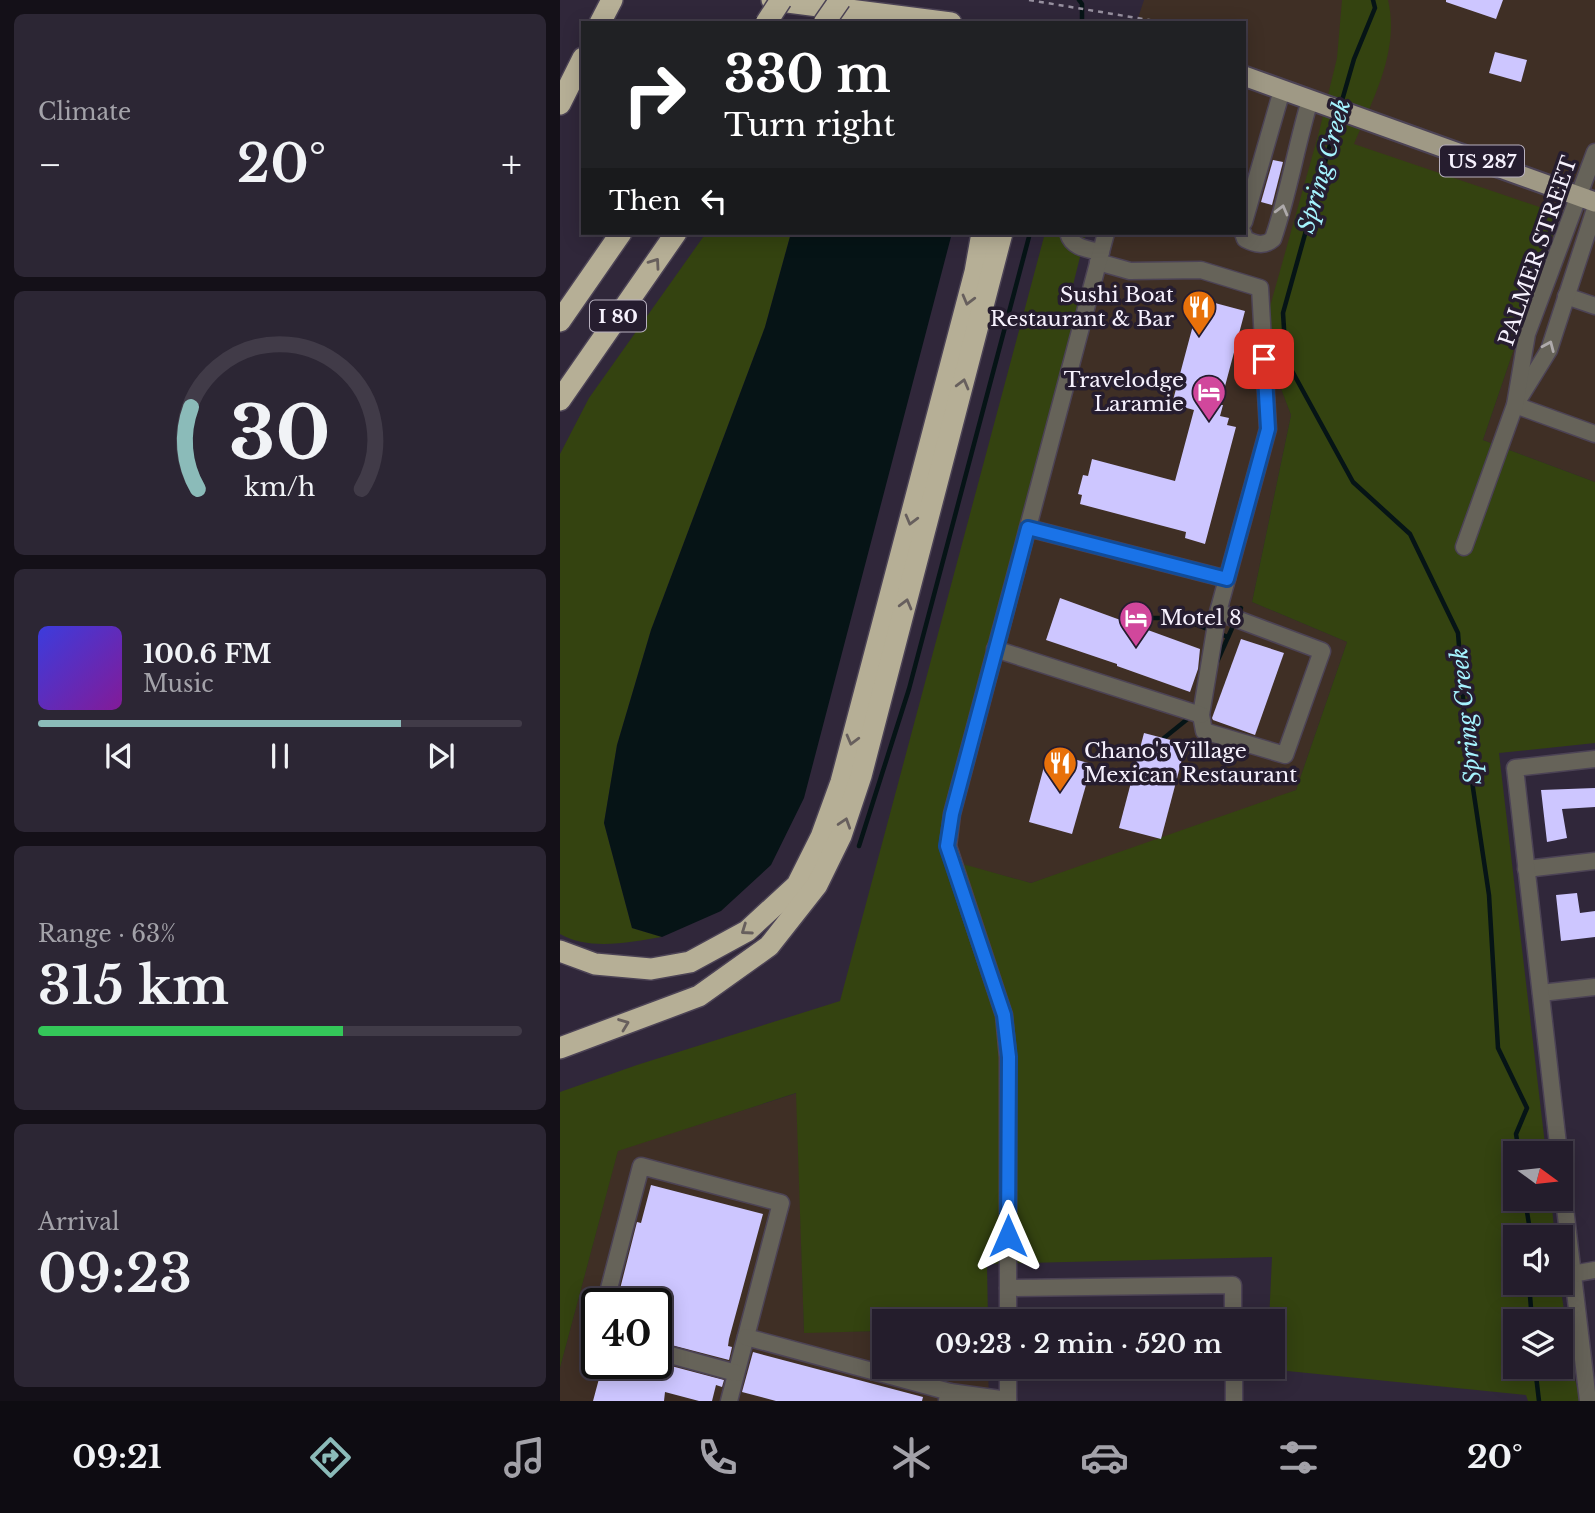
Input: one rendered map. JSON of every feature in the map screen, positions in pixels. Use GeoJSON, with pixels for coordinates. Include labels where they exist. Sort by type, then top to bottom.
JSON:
{"type":"FeatureCollection","features":[{"type":"Feature","properties":{"kind":"highway"},"geometry":{"type":"LineString","coordinates":[[601,21],[612,0]]}},
{"type":"Feature","properties":{"kind":"highway"},"geometry":{"type":"LineString","coordinates":[[772,0],[879,18],[922,21]]}},
{"type":"Feature","properties":{"kind":"highway"},"geometry":{"type":"LineString","coordinates":[[767,21],[782,0]]}},
{"type":"Feature","properties":{"kind":"highway"},"geometry":{"type":"LineString","coordinates":[[825,21],[840,0]]}},
{"type":"Feature","properties":{"kind":"highway"},"geometry":{"type":"LineString","coordinates":[[560,104],[581,62]]}},
{"type":"Feature","properties":{"kind":"highway","name":"I 80"},"geometry":{"type":"LineString","coordinates":[[560,321],[620,235]]}},
{"type":"Feature","properties":{"kind":"highway","name":"I 80"},"geometry":{"type":"LineString","coordinates":[[560,400],[675,235]]}},
{"type":"Feature","properties":{"kind":"highway"},"geometry":{"type":"LineString","coordinates":[[560,951],[595,964],[651,969],[690,961],[747,931],[797,885],[821,838],[841,782],[984,235]]}},
{"type":"Feature","properties":{"kind":"highway"},"geometry":{"type":"LineString","coordinates":[[560,1048],[699,996],[769,946],[817,885],[841,836],[860,776],[1001,235]]}},
{"type":"Feature","properties":{"kind":"highway"},"geometry":{"type":"LineString","coordinates":[[560,412],[630,299]]}},
{"type":"Feature","properties":{"kind":"main road","name":"US 287"},"geometry":{"type":"LineString","coordinates":[[1246,77],[1586,198]]}},
{"type":"Feature","properties":{"kind":"street"},"geometry":{"type":"LineString","coordinates":[[1246,215],[1282,90]]}},
{"type":"Feature","properties":{"kind":"street"},"geometry":{"type":"LineString","coordinates":[[1244,235],[1245,239],[1262,245],[1273,239],[1296,162],[1297,142],[1310,100]]}},
{"type":"Feature","properties":{"kind":"street","name":"PALMER STREET"},"geometry":{"type":"LineString","coordinates":[[1464,547],[1515,405],[1527,334],[1586,198],[1595,152]]}},
{"type":"Feature","properties":{"kind":"street","name":"PALMER STREET"},"geometry":{"type":"LineString","coordinates":[[1515,405],[1549,350],[1595,209]]}},
{"type":"Feature","properties":{"kind":"street"},"geometry":{"type":"LineString","coordinates":[[1068,235],[1076,246],[1130,271],[1201,270],[1260,288],[1268,429],[1218,612],[1201,715],[1204,730],[1285,755],[1322,651],[1218,612]]}},
{"type":"Feature","properties":{"kind":"street"},"geometry":{"type":"LineString","coordinates":[[1008,1309],[1009,1057],[1004,1015],[947,846],[952,814],[1105,235]]}},
{"type":"Feature","properties":{"kind":"street"},"geometry":{"type":"LineString","coordinates":[[1566,296],[1595,306]]}},
{"type":"Feature","properties":{"kind":"street"},"geometry":{"type":"LineString","coordinates":[[1515,405],[1595,434]]}},
{"type":"Feature","properties":{"kind":"street"},"geometry":{"type":"LineString","coordinates":[[1028,528],[1227,579]]}},
{"type":"Feature","properties":{"kind":"street"},"geometry":{"type":"LineString","coordinates":[[995,649],[1201,715]]}},
{"type":"Feature","properties":{"kind":"street"},"geometry":{"type":"LineString","coordinates":[[1558,1141],[1515,768],[1595,758]]}},
{"type":"Feature","properties":{"kind":"street"},"geometry":{"type":"LineString","coordinates":[[1527,869],[1595,862]]}},
{"type":"Feature","properties":{"kind":"street"},"geometry":{"type":"LineString","coordinates":[[1541,993],[1594,987]]}},
{"type":"Feature","properties":{"kind":"street"},"geometry":{"type":"LineString","coordinates":[[609,1288],[641,1166],[781,1203],[729,1401]]}},
{"type":"Feature","properties":{"kind":"street"},"geometry":{"type":"LineString","coordinates":[[1573,1274],[1595,1270]]}},
{"type":"Feature","properties":{"kind":"street"},"geometry":{"type":"LineString","coordinates":[[1573,1281],[1589,1395]]}},
{"type":"Feature","properties":{"kind":"street"},"geometry":{"type":"LineString","coordinates":[[1008,1288],[1233,1286],[1233,1309]]}},
{"type":"Feature","properties":{"kind":"street"},"geometry":{"type":"LineString","coordinates":[[746,1337],[949,1396],[1008,1400],[1008,1379]]}},
{"type":"Feature","properties":{"kind":"street"},"geometry":{"type":"LineString","coordinates":[[672,1356],[736,1373]]}},
{"type":"Feature","properties":{"kind":"street"},"geometry":{"type":"LineString","coordinates":[[1234,1379],[1234,1401]]}},
{"type":"Feature","properties":{"kind":"path"},"geometry":{"type":"LineString","coordinates":[[1029,0],[1155,21]]}},
{"type":"Feature","properties":{"kind":"shaded area"},"geometry":{"type":"Polygon","coordinates":[[[1144,0],[1595,0],[1595,482],[1483,440],[1560,214],[1276,376],[1291,415],[1252,602],[1347,642],[1296,790],[1199,828],[1031,883],[952,862],[952,814],[1105,235],[1246,235],[1246,21],[1146,21],[1138,18],[1144,0]]]}},
{"type":"Feature","properties":{"kind":"shaded area"},"geometry":{"type":"Polygon","coordinates":[[[790,235],[951,235],[804,798],[771,865],[721,911],[662,937],[632,928],[604,823],[617,745],[651,630],[765,327],[790,235]]]}},
{"type":"Feature","properties":{"kind":"shaded area"},"geometry":{"type":"Polygon","coordinates":[[[797,1093],[804,1332],[872,1331],[872,1379],[988,1379],[989,1401],[560,1401],[560,1368],[581,1289],[581,1379],[672,1379],[672,1288],[581,1288],[618,1150],[797,1093]]]}},
{"type":"Feature","properties":{"kind":"green space"},"geometry":{"type":"Polygon","coordinates":[[[1342,0],[1388,0],[1391,19],[1388,56],[1354,144],[1560,214],[1483,440],[1595,482],[1595,743],[1499,753],[1545,1141],[1503,1141],[1503,1211],[1552,1211],[1554,1225],[1503,1225],[1503,1295],[1562,1295],[1564,1309],[1503,1309],[1503,1379],[1573,1379],[1573,1370],[1580,1401],[1528,1401],[1526,1395],[1285,1371],[1285,1309],[1270,1309],[1272,1257],[987,1264],[988,1309],[872,1309],[872,1331],[804,1333],[796,1093],[618,1151],[560,1368],[560,1092],[840,1001],[1044,235],[1086,235],[1072,289],[1090,293],[952,814],[952,861],[1031,883],[1296,790],[1347,642],[1252,602],[1291,415],[1276,376],[1269,310],[1337,58],[1342,0]]]}},
{"type":"Feature","properties":{"kind":"green space"},"geometry":{"type":"Polygon","coordinates":[[[705,235],[790,235],[765,327],[651,630],[617,745],[604,823],[632,928],[662,937],[610,944],[584,942],[560,934],[560,454],[589,398],[705,235]]]}},
{"type":"Feature","properties":{"kind":"building"},"geometry":{"type":"Polygon","coordinates":[[[1446,0],[1503,0],[1496,19],[1446,0]]]}},
{"type":"Feature","properties":{"kind":"building"},"geometry":{"type":"Polygon","coordinates":[[[1495,52],[1527,60],[1521,82],[1489,73],[1495,52]]]}},
{"type":"Feature","properties":{"kind":"building"},"geometry":{"type":"Polygon","coordinates":[[[1273,160],[1283,162],[1272,205],[1261,202],[1273,160]]]}},
{"type":"Feature","properties":{"kind":"building","name":"Travelodge Laramie"},"geometry":{"type":"Polygon","coordinates":[[[1200,299],[1245,311],[1220,405],[1223,405],[1220,416],[1229,418],[1227,425],[1236,427],[1205,544],[1185,538],[1186,532],[1080,504],[1082,495],[1078,494],[1083,475],[1088,476],[1092,459],[1175,481],[1194,410],[1172,404],[1200,299]]]}},
{"type":"Feature","properties":{"kind":"building","name":"Motel 8"},"geometry":{"type":"Polygon","coordinates":[[[1060,598],[1200,649],[1198,669],[1190,692],[1046,640],[1060,598]]]}},
{"type":"Feature","properties":{"kind":"building"},"geometry":{"type":"Polygon","coordinates":[[[1241,639],[1284,653],[1255,735],[1212,718],[1241,639]]]}},
{"type":"Feature","properties":{"kind":"building"},"geometry":{"type":"Polygon","coordinates":[[[1144,733],[1186,744],[1161,839],[1119,828],[1144,733]]]}},
{"type":"Feature","properties":{"kind":"building","name":"Chano's Village Mexican Restaurant"},"geometry":{"type":"Polygon","coordinates":[[[1048,752],[1092,764],[1072,834],[1029,822],[1048,752]]]}},
{"type":"Feature","properties":{"kind":"building"},"geometry":{"type":"Polygon","coordinates":[[[1595,788],[1595,807],[1562,809],[1567,838],[1547,842],[1541,790],[1595,788]]]}},
{"type":"Feature","properties":{"kind":"building"},"geometry":{"type":"Polygon","coordinates":[[[1577,893],[1580,913],[1595,911],[1595,937],[1561,941],[1556,895],[1577,893]]]}},
{"type":"Feature","properties":{"kind":"building"},"geometry":{"type":"Polygon","coordinates":[[[651,1185],[763,1214],[729,1339],[728,1346],[732,1347],[729,1360],[672,1345],[672,1288],[620,1288],[637,1222],[641,1223],[651,1185]]]}},
{"type":"Feature","properties":{"kind":"building"},"geometry":{"type":"Polygon","coordinates":[[[753,1352],[923,1397],[922,1401],[776,1401],[742,1392],[753,1352]]]}},
{"type":"Feature","properties":{"kind":"building"},"geometry":{"type":"Polygon","coordinates":[[[672,1366],[724,1380],[722,1387],[716,1385],[712,1401],[699,1401],[665,1392],[664,1401],[593,1401],[599,1379],[672,1379],[672,1366]]]}},
{"type":"Feature","properties":{"kind":"waterway"},"geometry":{"type":"LineString","coordinates":[[1079,0],[1082,4],[1082,21]]}},
{"type":"Feature","properties":{"kind":"waterway","name":"Spring Creek"},"geometry":{"type":"LineString","coordinates":[[1341,104],[1354,59],[1375,8],[1373,0]]}},
{"type":"Feature","properties":{"kind":"waterway","name":"Spring Creek"},"geometry":{"type":"LineString","coordinates":[[1338,116],[1283,313],[1286,360],[1353,482],[1410,534],[1458,633],[1467,748],[1489,895],[1498,1048],[1527,1108],[1516,1134],[1517,1141]]}},
{"type":"Feature","properties":{"kind":"waterway"},"geometry":{"type":"LineString","coordinates":[[859,846],[909,689],[1029,235]]}},
{"type":"Feature","properties":{"kind":"waterway"},"geometry":{"type":"LineString","coordinates":[[1217,662],[1241,608]]}},
{"type":"Feature","properties":{"kind":"waterway"},"geometry":{"type":"LineString","coordinates":[[1135,618],[1179,618],[1228,637]]}},
{"type":"Feature","properties":{"kind":"waterway"},"geometry":{"type":"LineString","coordinates":[[1164,738],[1190,717]]}},
{"type":"Feature","properties":{"kind":"waterway","name":"Spring Creek"},"geometry":{"type":"LineString","coordinates":[[1527,1211],[1529,1225]]}},
{"type":"Feature","properties":{"kind":"waterway","name":"Spring Creek"},"geometry":{"type":"LineString","coordinates":[[1530,1295],[1531,1309]]}},
{"type":"Feature","properties":{"kind":"waterway","name":"Spring Creek"},"geometry":{"type":"LineString","coordinates":[[1536,1379],[1539,1401]]}},
{"type":"Feature","properties":{"kind":"place","name":"Sushi Boat Restaurant & Bar"},"geometry":{"type":"Point","coordinates":[1199,337]}},
{"type":"Feature","properties":{"kind":"place","name":"Travelodge Laramie"},"geometry":{"type":"Point","coordinates":[1209,422]}},
{"type":"Feature","properties":{"kind":"place","name":"Motel 8"},"geometry":{"type":"Point","coordinates":[1136,648]}},
{"type":"Feature","properties":{"kind":"place","name":"Chano's Village Mexican Restaurant"},"geometry":{"type":"Point","coordinates":[1060,793]}},
{"type":"Feature","properties":{"kind":"route"},"geometry":{"type":"LineString","coordinates":[[1008,1236],[1009,1057],[1004,1015],[947,846],[952,814],[1028,528],[1227,579],[1268,429],[1264,359]]}}]}
